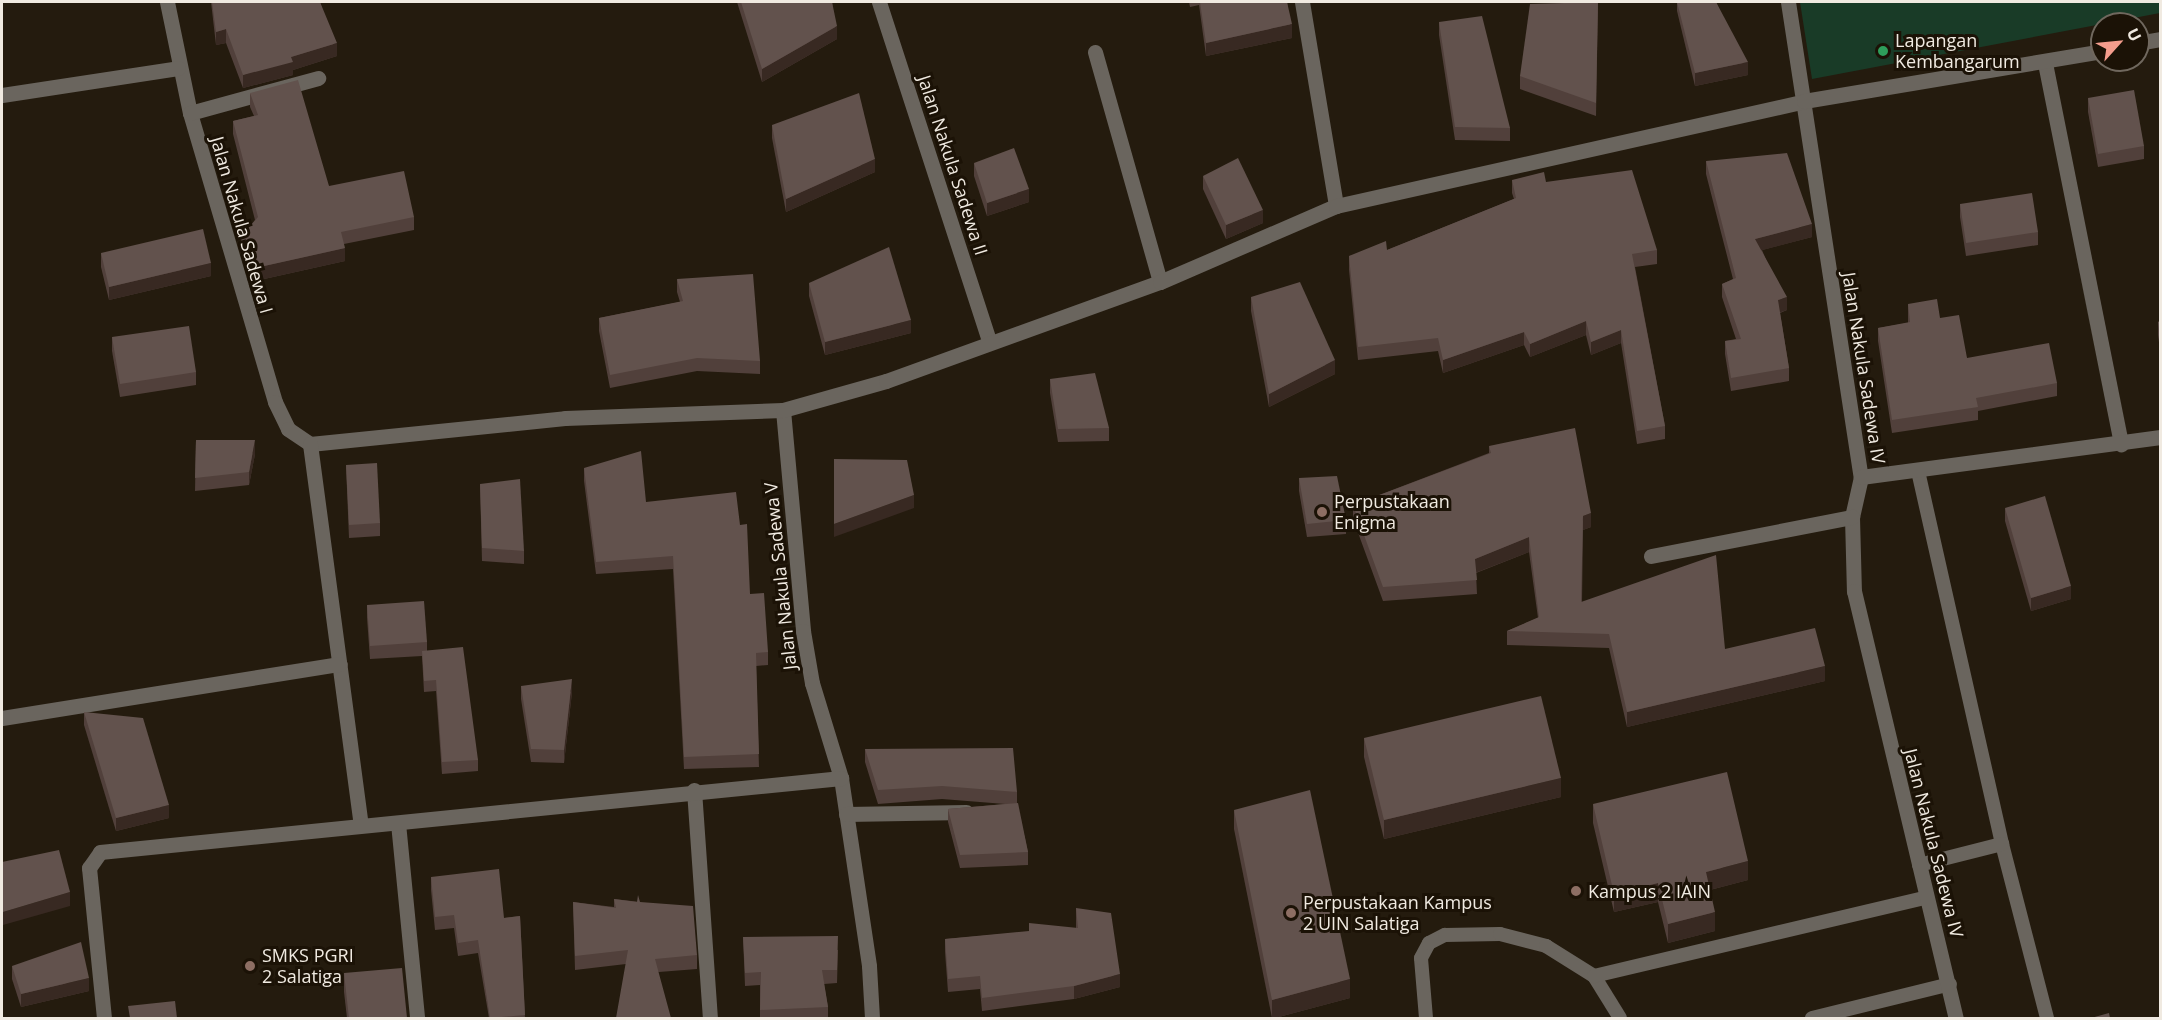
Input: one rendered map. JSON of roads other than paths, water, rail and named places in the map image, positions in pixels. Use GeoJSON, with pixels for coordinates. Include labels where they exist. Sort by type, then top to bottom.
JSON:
{"type":"FeatureCollection","features":[{"type":"Feature","properties":{"kind":"street","name":"Jalan Nakula Sadewa I"},"geometry":{"type":"LineString","coordinates":[[167,2],[178,68],[190,113],[275,402],[288,429],[310,444]]}},
{"type":"Feature","properties":{"kind":"street","name":"Jalan Nakula Sadewa II"},"geometry":{"type":"LineString","coordinates":[[879,2],[989,340]]}},
{"type":"Feature","properties":{"kind":"street"},"geometry":{"type":"LineString","coordinates":[[1302,2],[1336,206]]}},
{"type":"Feature","properties":{"kind":"street","name":"Jalan Nakula Sadewa IV"},"geometry":{"type":"LineString","coordinates":[[1788,2],[1861,477],[1852,517],[1854,591],[1919,865],[1950,984],[1956,1018]]}},
{"type":"Feature","properties":{"kind":"street"},"geometry":{"type":"LineString","coordinates":[[1095,52],[1160,282]]}},
{"type":"Feature","properties":{"kind":"street"},"geometry":{"type":"LineString","coordinates":[[361,825],[310,444],[565,418],[783,410],[886,381],[989,340],[1160,282],[1336,206],[1804,101],[2045,63],[2090,54]]}},
{"type":"Feature","properties":{"kind":"street"},"geometry":{"type":"LineString","coordinates":[[2045,63],[2121,444]]}},
{"type":"Feature","properties":{"kind":"street"},"geometry":{"type":"LineString","coordinates":[[2,95],[178,68]]}},
{"type":"Feature","properties":{"kind":"street"},"geometry":{"type":"LineString","coordinates":[[190,113],[318,78]]}},
{"type":"Feature","properties":{"kind":"street","name":"Jalan Nakula Sadewa V"},"geometry":{"type":"LineString","coordinates":[[783,410],[802,631],[812,683],[841,778],[872,1018]]}},
{"type":"Feature","properties":{"kind":"street"},"geometry":{"type":"LineString","coordinates":[[1861,477],[2160,437]]}},
{"type":"Feature","properties":{"kind":"street"},"geometry":{"type":"LineString","coordinates":[[1651,556],[1852,517]]}},
{"type":"Feature","properties":{"kind":"street"},"geometry":{"type":"LineString","coordinates":[[2,718],[340,664]]}},
{"type":"Feature","properties":{"kind":"street"},"geometry":{"type":"LineString","coordinates":[[105,1018],[89,868],[94,856],[694,790],[841,778]]}},
{"type":"Feature","properties":{"kind":"street"},"geometry":{"type":"LineString","coordinates":[[694,790],[710,1018]]}},
{"type":"Feature","properties":{"kind":"street"},"geometry":{"type":"LineString","coordinates":[[846,814],[987,812]]}},
{"type":"Feature","properties":{"kind":"street"},"geometry":{"type":"LineString","coordinates":[[398,823],[417,1018]]}},
{"type":"Feature","properties":{"kind":"lane"},"geometry":{"type":"LineString","coordinates":[[1918,471],[2002,844],[2047,1018]]}},
{"type":"Feature","properties":{"kind":"lane"},"geometry":{"type":"LineString","coordinates":[[1919,865],[2002,844]]}},
{"type":"Feature","properties":{"kind":"lane"},"geometry":{"type":"LineString","coordinates":[[1594,976],[1927,897]]}},
{"type":"Feature","properties":{"kind":"lane"},"geometry":{"type":"LineString","coordinates":[[1426,1018],[1421,958],[1429,943],[1445,935],[1500,934],[1546,946],[1594,976],[1620,1018]]}},
{"type":"Feature","properties":{"kind":"lane"},"geometry":{"type":"LineString","coordinates":[[1812,1018],[1950,984]]}},
{"type":"Feature","properties":{"kind":"place","name":"Lapangan Kembangarum"},"geometry":{"type":"Point","coordinates":[1883,51]}},
{"type":"Feature","properties":{"kind":"place","name":"Perpustakaan Enigma"},"geometry":{"type":"Point","coordinates":[1322,512]}},
{"type":"Feature","properties":{"kind":"place","name":"Kampus 2 IAIN"},"geometry":{"type":"Point","coordinates":[1576,891]}},
{"type":"Feature","properties":{"kind":"place","name":"Perpustakaan Kampus 2 UIN Salatiga"},"geometry":{"type":"Point","coordinates":[1291,913]}},
{"type":"Feature","properties":{"kind":"place","name":"SMKS PGRI 2 Salatiga"},"geometry":{"type":"Point","coordinates":[250,966]}}]}
